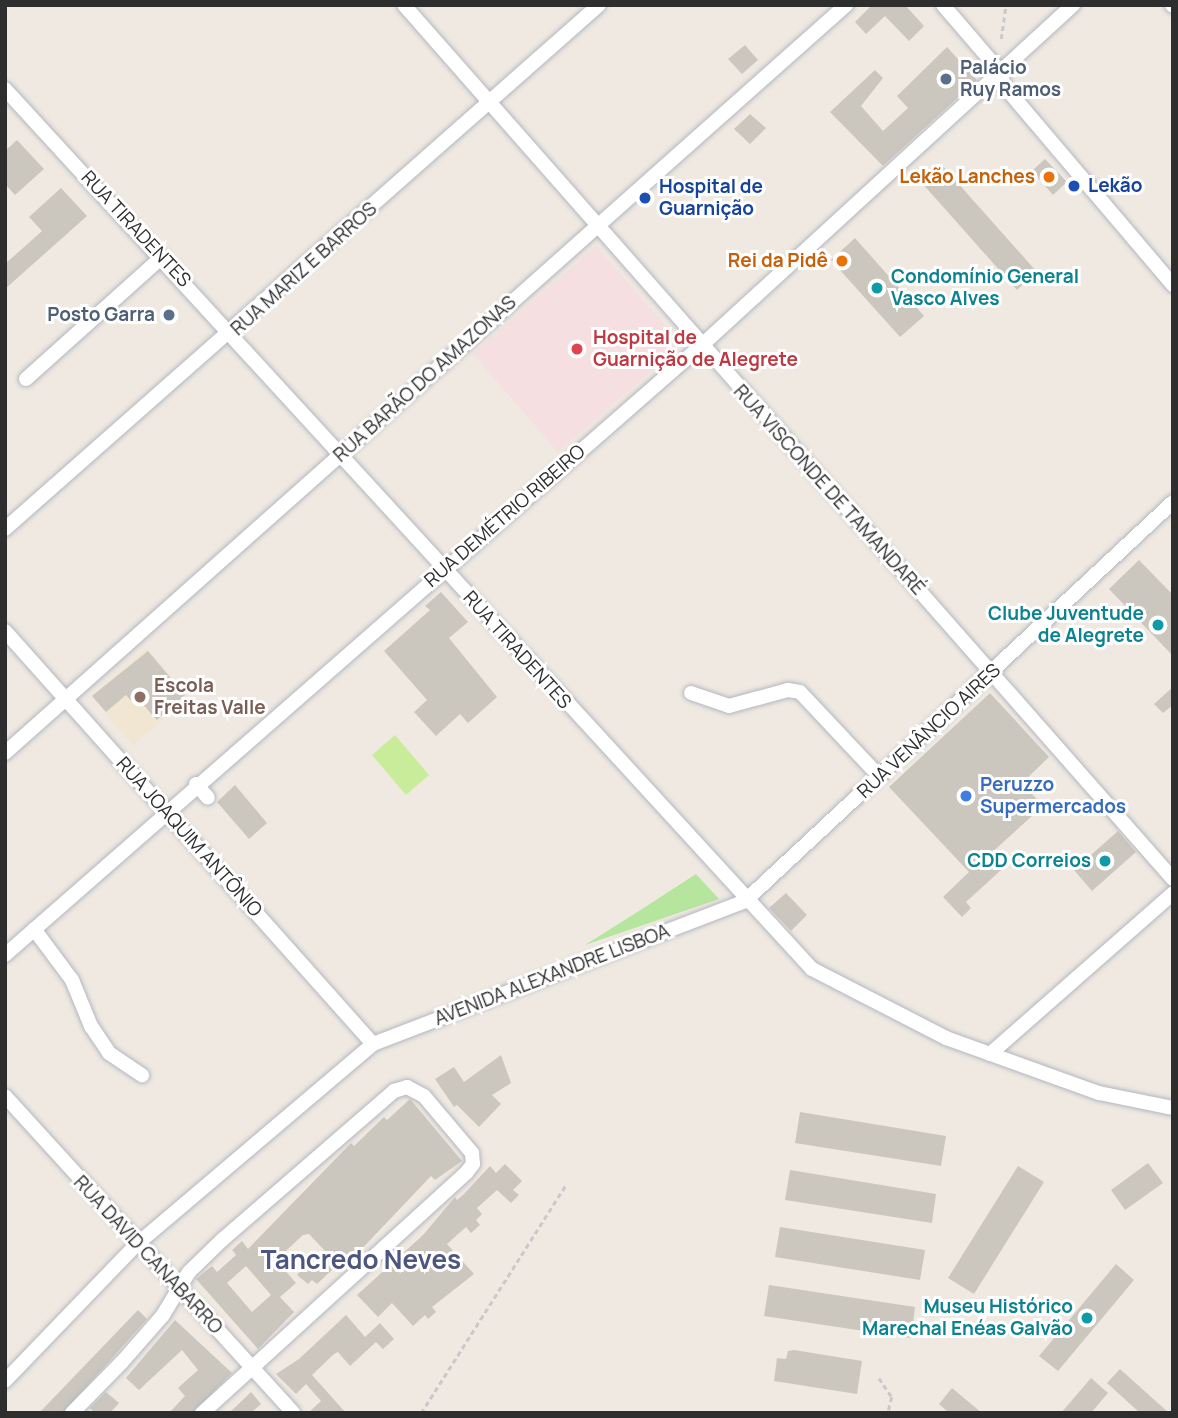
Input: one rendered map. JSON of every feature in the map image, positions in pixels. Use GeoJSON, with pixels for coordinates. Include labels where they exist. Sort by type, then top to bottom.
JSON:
{"type":"FeatureCollection","features":[{"type":"Feature","properties":{"kind":"street","name":"RUA VISCONDE DE TAMANDARÉ"},"geometry":{"type":"LineString","coordinates":[[404,5],[701,346],[1173,879]]}},
{"type":"Feature","properties":{"kind":"street","name":"RUA MARIZ E BARROS"},"geometry":{"type":"LineString","coordinates":[[5,529],[232,333],[599,5]]}},
{"type":"Feature","properties":{"kind":"street","name":"RUA BARÃO DO AMAZONAS"},"geometry":{"type":"LineString","coordinates":[[5,753],[846,5]]}},
{"type":"Feature","properties":{"kind":"street"},"geometry":{"type":"LineString","coordinates":[[943,5],[999,70],[1005,87],[1173,285]]}},
{"type":"Feature","properties":{"kind":"street","name":"RUA DEMÉTRIO RIBEIRO"},"geometry":{"type":"LineString","coordinates":[[5,955],[166,810],[701,346],[1073,5]]}},
{"type":"Feature","properties":{"kind":"street","name":"RUA TIRADENTES"},"geometry":{"type":"LineString","coordinates":[[5,89],[232,333],[745,901]]}},
{"type":"Feature","properties":{"kind":"street"},"geometry":{"type":"LineString","coordinates":[[26,379],[162,257]]}},
{"type":"Feature","properties":{"kind":"street","name":"RUA VENÂNCIO AIRES"},"geometry":{"type":"LineString","coordinates":[[745,901],[1173,502]]}},
{"type":"Feature","properties":{"kind":"street","name":"RUA JOAQUIM ANTÔNIO"},"geometry":{"type":"LineString","coordinates":[[5,631],[373,1044]]}},
{"type":"Feature","properties":{"kind":"street"},"geometry":{"type":"LineString","coordinates":[[691,692],[729,706],[788,690],[800,692],[879,776]]}},
{"type":"Feature","properties":{"kind":"street"},"geometry":{"type":"LineString","coordinates":[[196,784],[208,798]]}},
{"type":"Feature","properties":{"kind":"street"},"geometry":{"type":"LineString","coordinates":[[990,1054],[1173,893]]}},
{"type":"Feature","properties":{"kind":"street"},"geometry":{"type":"LineString","coordinates":[[745,901],[812,969],[946,1038],[1099,1093],[1173,1108]]}},
{"type":"Feature","properties":{"kind":"street","name":"AVENIDA ALEXANDRE LISBOA"},"geometry":{"type":"LineString","coordinates":[[5,1381],[136,1245],[373,1044],[745,901]]}},
{"type":"Feature","properties":{"kind":"street"},"geometry":{"type":"LineString","coordinates":[[34,929],[72,980],[91,1026],[109,1053],[142,1075]]}},
{"type":"Feature","properties":{"kind":"street"},"geometry":{"type":"LineString","coordinates":[[72,1413],[155,1324],[178,1289],[222,1240],[394,1091],[407,1087],[425,1096],[463,1140],[473,1164],[202,1413]]}},
{"type":"Feature","properties":{"kind":"street","name":"RUA DAVID CANABARRO"},"geometry":{"type":"LineString","coordinates":[[5,1096],[136,1245],[293,1413]]}},
{"type":"Feature","properties":{"kind":"path"},"geometry":{"type":"LineString","coordinates":[[1001,39],[1006,5]]}},
{"type":"Feature","properties":{"kind":"path"},"geometry":{"type":"LineString","coordinates":[[421,1413],[567,1183]]}},
{"type":"Feature","properties":{"kind":"path"},"geometry":{"type":"LineString","coordinates":[[879,1378],[892,1397],[888,1413]]}},
{"type":"Feature","properties":{"kind":"shaded area","name":"Hospital de Guarnição de Alegrete"},"geometry":{"type":"Polygon","coordinates":[[[596,246],[682,344],[558,452],[473,354],[596,246]]]}},
{"type":"Feature","properties":{"kind":"shaded area","name":"Escola Freitas Valle"},"geometry":{"type":"Polygon","coordinates":[[[147,648],[189,697],[133,745],[91,696],[147,648]]]}},
{"type":"Feature","properties":{"kind":"green space"},"geometry":{"type":"Polygon","coordinates":[[[395,735],[429,775],[406,795],[372,755],[395,735]]]}},
{"type":"Feature","properties":{"kind":"green space"},"geometry":{"type":"Polygon","coordinates":[[[696,874],[719,899],[585,945],[639,911],[696,874]]]}},
{"type":"Feature","properties":{"kind":"building"},"geometry":{"type":"Polygon","coordinates":[[[872,5],[905,5],[924,26],[909,41],[885,16],[866,34],[855,22],[872,5]]]}},
{"type":"Feature","properties":{"kind":"building"},"geometry":{"type":"Polygon","coordinates":[[[745,45],[758,60],[742,74],[728,59],[745,45]]]}},
{"type":"Feature","properties":{"kind":"building"},"geometry":{"type":"Polygon","coordinates":[[[947,47],[977,80],[883,166],[830,112],[875,70],[883,78],[861,106],[883,131],[908,108],[897,96],[947,47]]]}},
{"type":"Feature","properties":{"kind":"building"},"geometry":{"type":"Polygon","coordinates":[[[750,114],[766,128],[750,144],[734,129],[750,114]]]}},
{"type":"Feature","properties":{"kind":"building"},"geometry":{"type":"Polygon","coordinates":[[[17,140],[44,169],[15,195],[5,184],[5,151],[17,140]]]}},
{"type":"Feature","properties":{"kind":"building","name":"Lekão Lanches"},"geometry":{"type":"Polygon","coordinates":[[[1045,159],[1067,182],[1053,195],[1032,171],[1045,159]]]}},
{"type":"Feature","properties":{"kind":"building"},"geometry":{"type":"Polygon","coordinates":[[[941,164],[1037,272],[1017,290],[921,182],[941,164]]]}},
{"type":"Feature","properties":{"kind":"building"},"geometry":{"type":"Polygon","coordinates":[[[61,188],[87,216],[5,289],[5,264],[42,231],[29,217],[61,188]]]}},
{"type":"Feature","properties":{"kind":"building","name":"Condomínio General Vasco Alves"},"geometry":{"type":"Polygon","coordinates":[[[855,238],[924,316],[900,337],[831,260],[855,238]]]}},
{"type":"Feature","properties":{"kind":"building","name":"Clube Juventude de Alegrete"},"geometry":{"type":"Polygon","coordinates":[[[1139,560],[1173,595],[1173,656],[1109,589],[1139,560]]]}},
{"type":"Feature","properties":{"kind":"building"},"geometry":{"type":"Polygon","coordinates":[[[441,592],[468,622],[449,638],[497,697],[468,723],[460,714],[436,736],[414,712],[427,700],[384,651],[430,610],[425,606],[441,592]]]}},
{"type":"Feature","properties":{"kind":"building","name":"Escola Freitas Valle"},"geometry":{"type":"Polygon","coordinates":[[[148,651],[185,695],[157,720],[139,700],[134,704],[126,695],[106,712],[92,696],[148,651]]]}},
{"type":"Feature","properties":{"kind":"building"},"geometry":{"type":"Polygon","coordinates":[[[1173,687],[1173,705],[1163,713],[1154,704],[1173,687]]]}},
{"type":"Feature","properties":{"kind":"building","name":"Peruzzo Supermercados"},"geometry":{"type":"Polygon","coordinates":[[[990,693],[1049,757],[1022,783],[1043,806],[988,856],[1001,870],[966,902],[971,908],[962,917],[943,897],[969,872],[889,787],[990,693]]]}},
{"type":"Feature","properties":{"kind":"building"},"geometry":{"type":"Polygon","coordinates":[[[235,785],[267,823],[249,839],[217,802],[235,785]]]}},
{"type":"Feature","properties":{"kind":"building","name":"CDD Correios"},"geometry":{"type":"Polygon","coordinates":[[[1118,831],[1136,852],[1092,891],[1074,870],[1118,831]]]}},
{"type":"Feature","properties":{"kind":"building"},"geometry":{"type":"Polygon","coordinates":[[[786,893],[807,915],[791,931],[769,908],[786,893]]]}},
{"type":"Feature","properties":{"kind":"building"},"geometry":{"type":"Polygon","coordinates":[[[501,1055],[511,1083],[492,1095],[501,1104],[479,1127],[457,1105],[454,1107],[435,1079],[454,1067],[464,1082],[501,1055]]]}},
{"type":"Feature","properties":{"kind":"building"},"geometry":{"type":"Polygon","coordinates":[[[410,1099],[462,1161],[435,1180],[431,1176],[355,1256],[351,1252],[317,1284],[312,1280],[308,1284],[297,1275],[305,1266],[309,1270],[325,1251],[309,1234],[303,1235],[276,1260],[296,1283],[280,1297],[294,1312],[258,1349],[196,1279],[212,1266],[217,1272],[236,1255],[232,1250],[242,1241],[248,1249],[351,1143],[354,1146],[384,1117],[387,1120],[410,1099]],[[246,1266],[227,1283],[252,1312],[271,1295],[246,1266]]]}},
{"type":"Feature","properties":{"kind":"building"},"geometry":{"type":"Polygon","coordinates":[[[800,1112],[946,1136],[941,1166],[795,1143],[800,1112]]]}},
{"type":"Feature","properties":{"kind":"building"},"geometry":{"type":"Polygon","coordinates":[[[1148,1163],[1163,1183],[1125,1210],[1111,1190],[1148,1163]]]}},
{"type":"Feature","properties":{"kind":"building"},"geometry":{"type":"Polygon","coordinates":[[[505,1164],[522,1181],[513,1190],[519,1195],[511,1203],[497,1190],[477,1208],[482,1214],[476,1220],[480,1225],[471,1233],[466,1227],[447,1244],[474,1274],[432,1307],[436,1312],[428,1319],[425,1315],[413,1326],[392,1303],[378,1317],[357,1295],[423,1235],[455,1197],[457,1200],[464,1194],[490,1166],[496,1173],[505,1164]]]}},
{"type":"Feature","properties":{"kind":"building"},"geometry":{"type":"Polygon","coordinates":[[[1018,1166],[1044,1182],[974,1294],[948,1278],[1018,1166]]]}},
{"type":"Feature","properties":{"kind":"building"},"geometry":{"type":"Polygon","coordinates":[[[790,1170],[936,1194],[932,1223],[785,1200],[790,1170]]]}},
{"type":"Feature","properties":{"kind":"building"},"geometry":{"type":"Polygon","coordinates":[[[780,1227],[925,1250],[920,1280],[775,1257],[780,1227]]]}},
{"type":"Feature","properties":{"kind":"building","name":"Museu Histórico Marechal Enéas Galvão"},"geometry":{"type":"Polygon","coordinates":[[[1116,1264],[1134,1280],[1058,1371],[1039,1356],[1116,1264]]]}},
{"type":"Feature","properties":{"kind":"building"},"geometry":{"type":"Polygon","coordinates":[[[769,1285],[915,1307],[911,1338],[764,1316],[769,1285]]]}},
{"type":"Feature","properties":{"kind":"building"},"geometry":{"type":"Polygon","coordinates":[[[138,1310],[147,1319],[63,1413],[39,1413],[138,1310]]]}},
{"type":"Feature","properties":{"kind":"building"},"geometry":{"type":"Polygon","coordinates":[[[346,1315],[365,1337],[380,1323],[394,1339],[383,1349],[376,1342],[350,1366],[338,1352],[334,1354],[312,1375],[346,1413],[308,1413],[321,1401],[306,1384],[296,1394],[276,1374],[299,1359],[346,1315]]]}},
{"type":"Feature","properties":{"kind":"building"},"geometry":{"type":"Polygon","coordinates":[[[175,1320],[232,1373],[193,1413],[169,1413],[185,1396],[178,1388],[198,1370],[182,1350],[139,1390],[126,1378],[175,1320]]]}},
{"type":"Feature","properties":{"kind":"building"},"geometry":{"type":"Polygon","coordinates":[[[788,1351],[862,1361],[857,1394],[774,1381],[777,1358],[786,1359],[788,1351]]]}},
{"type":"Feature","properties":{"kind":"building"},"geometry":{"type":"Polygon","coordinates":[[[1120,1369],[1169,1413],[1140,1413],[1107,1383],[1120,1369]]]}},
{"type":"Feature","properties":{"kind":"building"},"geometry":{"type":"Polygon","coordinates":[[[1091,1378],[1108,1393],[1091,1413],[1061,1413],[1091,1378]]]}},
{"type":"Feature","properties":{"kind":"building"},"geometry":{"type":"Polygon","coordinates":[[[952,1388],[982,1413],[949,1413],[939,1404],[952,1388]]]}},
{"type":"Feature","properties":{"kind":"building"},"geometry":{"type":"Polygon","coordinates":[[[106,1392],[119,1403],[110,1413],[95,1413],[90,1408],[106,1392]]]}},
{"type":"Feature","properties":{"kind":"building"},"geometry":{"type":"Polygon","coordinates":[[[251,1392],[261,1404],[251,1413],[229,1413],[251,1392]]]}},
{"type":"Feature","properties":{"kind":"place","name":"Palácio Ruy Ramos"},"geometry":{"type":"Point","coordinates":[946,79]}},
{"type":"Feature","properties":{"kind":"place","name":"Lekão Lanches"},"geometry":{"type":"Point","coordinates":[1049,177]}},
{"type":"Feature","properties":{"kind":"place","name":"Lekão"},"geometry":{"type":"Point","coordinates":[1074,186]}},
{"type":"Feature","properties":{"kind":"place","name":"Hospital de Guarnição"},"geometry":{"type":"Point","coordinates":[645,198]}},
{"type":"Feature","properties":{"kind":"place","name":"Rei da Pidê"},"geometry":{"type":"Point","coordinates":[842,261]}},
{"type":"Feature","properties":{"kind":"place","name":"Condomínio General Vasco Alves"},"geometry":{"type":"Point","coordinates":[877,288]}},
{"type":"Feature","properties":{"kind":"place","name":"Posto Garra"},"geometry":{"type":"Point","coordinates":[169,315]}},
{"type":"Feature","properties":{"kind":"place","name":"Hospital de Guarnição de Alegrete"},"geometry":{"type":"Point","coordinates":[577,349]}},
{"type":"Feature","properties":{"kind":"place","name":"Clube Juventude de Alegrete"},"geometry":{"type":"Point","coordinates":[1158,625]}},
{"type":"Feature","properties":{"kind":"place","name":"Escola Freitas Valle"},"geometry":{"type":"Point","coordinates":[140,697]}},
{"type":"Feature","properties":{"kind":"place","name":"Peruzzo Supermercados"},"geometry":{"type":"Point","coordinates":[966,796]}},
{"type":"Feature","properties":{"kind":"place","name":"CDD Correios"},"geometry":{"type":"Point","coordinates":[1105,861]}},
{"type":"Feature","properties":{"kind":"place","name":"Museu Histórico Marechal Enéas Galvão"},"geometry":{"type":"Point","coordinates":[1087,1318]}},
{"type":"Feature","properties":{"kind":"district","name":"Tancredo Neves"},"geometry":{"type":"Point","coordinates":[361,1260]}}]}
